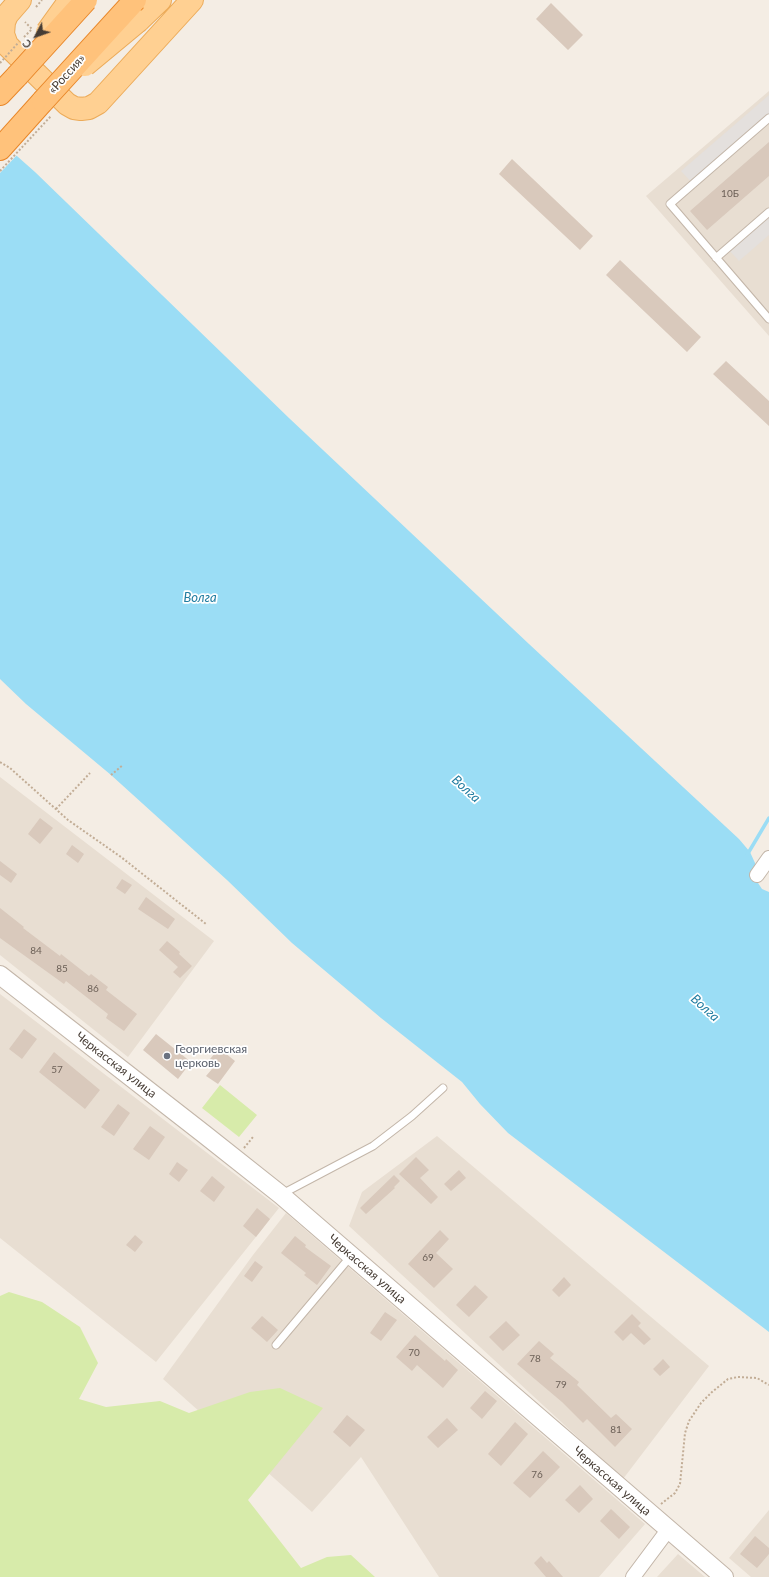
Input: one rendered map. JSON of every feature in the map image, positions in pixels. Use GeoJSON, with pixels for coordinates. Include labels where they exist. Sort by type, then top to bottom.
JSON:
{"type":"FeatureCollection","features":[{"type":"Feature","properties":{"kind":"highway"},"geometry":{"type":"LineString","coordinates":[[0,94],[86,0]]}},
{"type":"Feature","properties":{"kind":"highway","name":"«Россия»"},"geometry":{"type":"LineString","coordinates":[[0,149],[135,0]]}},
{"type":"Feature","properties":{"kind":"main road"},"geometry":{"type":"LineString","coordinates":[[20,0],[7,15],[4,22],[3,34],[7,45],[67,104],[74,108],[81,109],[89,108],[98,103],[192,0]]}},
{"type":"Feature","properties":{"kind":"main road"},"geometry":{"type":"LineString","coordinates":[[17,76],[70,0]]}},
{"type":"Feature","properties":{"kind":"main road"},"geometry":{"type":"LineString","coordinates":[[43,101],[160,0]]}},
{"type":"Feature","properties":{"kind":"street"},"geometry":{"type":"LineString","coordinates":[[757,875],[769,858]]}},
{"type":"Feature","properties":{"kind":"street","name":"Черкасская улица"},"geometry":{"type":"LineString","coordinates":[[0,975],[281,1195],[724,1577]]}},
{"type":"Feature","properties":{"kind":"street"},"geometry":{"type":"LineString","coordinates":[[633,1577],[668,1530]]}},
{"type":"Feature","properties":{"kind":"lane"},"geometry":{"type":"LineString","coordinates":[[769,118],[670,204],[769,319]]}},
{"type":"Feature","properties":{"kind":"lane"},"geometry":{"type":"LineString","coordinates":[[716,258],[769,212]]}},
{"type":"Feature","properties":{"kind":"lane"},"geometry":{"type":"LineString","coordinates":[[281,1195],[372,1146],[412,1116],[443,1088]]}},
{"type":"Feature","properties":{"kind":"lane"},"geometry":{"type":"LineString","coordinates":[[276,1345],[351,1256]]}},
{"type":"Feature","properties":{"kind":"path"},"geometry":{"type":"LineString","coordinates":[[0,63],[32,29],[24,22]]}},
{"type":"Feature","properties":{"kind":"path"},"geometry":{"type":"LineString","coordinates":[[0,762],[10,768],[68,820],[121,857],[206,924]]}},
{"type":"Feature","properties":{"kind":"path"},"geometry":{"type":"LineString","coordinates":[[111,775],[123,765]]}},
{"type":"Feature","properties":{"kind":"path"},"geometry":{"type":"LineString","coordinates":[[56,809],[90,773]]}},
{"type":"Feature","properties":{"kind":"path"},"geometry":{"type":"LineString","coordinates":[[648,1513],[675,1493],[680,1484],[685,1433],[689,1420],[701,1403],[712,1392],[733,1378],[757,1378],[769,1385]]}},
{"type":"Feature","properties":{"kind":"shaded area"},"geometry":{"type":"Polygon","coordinates":[[[769,91],[769,336],[646,196],[769,91]]]}},
{"type":"Feature","properties":{"kind":"shaded area"},"geometry":{"type":"Polygon","coordinates":[[[769,95],[769,118],[693,184],[681,171],[769,95]]]}},
{"type":"Feature","properties":{"kind":"shaded area"},"geometry":{"type":"Polygon","coordinates":[[[769,212],[769,235],[739,261],[727,248],[769,212]]]}},
{"type":"Feature","properties":{"kind":"shaded area"},"geometry":{"type":"Polygon","coordinates":[[[0,777],[214,941],[128,1057],[0,955],[0,777]]]}},
{"type":"Feature","properties":{"kind":"shaded area"},"geometry":{"type":"Polygon","coordinates":[[[0,994],[279,1208],[156,1362],[0,1238],[0,994]]]}},
{"type":"Feature","properties":{"kind":"shaded area"},"geometry":{"type":"Polygon","coordinates":[[[437,1136],[709,1366],[623,1479],[349,1226],[362,1192],[437,1136]]]}},
{"type":"Feature","properties":{"kind":"shaded area"},"geometry":{"type":"Polygon","coordinates":[[[286,1213],[645,1524],[599,1577],[439,1577],[361,1457],[312,1512],[163,1379],[253,1255],[286,1213]]]}},
{"type":"Feature","properties":{"kind":"shaded area"},"geometry":{"type":"Polygon","coordinates":[[[769,1510],[769,1577],[751,1577],[729,1558],[769,1510]]]}},
{"type":"Feature","properties":{"kind":"shaded area"},"geometry":{"type":"Polygon","coordinates":[[[678,1554],[705,1577],[657,1577],[678,1554]]]}},
{"type":"Feature","properties":{"kind":"green space"},"geometry":{"type":"Polygon","coordinates":[[[220,1085],[257,1115],[239,1137],[202,1108],[220,1085]]]}},
{"type":"Feature","properties":{"kind":"green space"},"geometry":{"type":"Polygon","coordinates":[[[9,1292],[42,1302],[80,1327],[98,1363],[79,1399],[106,1407],[160,1401],[189,1413],[250,1392],[280,1388],[323,1408],[248,1500],[301,1568],[327,1557],[351,1555],[375,1577],[0,1577],[0,1296],[9,1292]]]}},
{"type":"Feature","properties":{"kind":"water","name":"Волга"},"geometry":{"type":"Polygon","coordinates":[[[0,141],[35,172],[289,418],[739,839],[750,852],[755,863],[758,883],[762,889],[769,892],[769,1332],[508,1133],[480,1104],[462,1082],[381,1018],[292,943],[227,880],[111,775],[26,704],[0,679],[0,141]]]}},
{"type":"Feature","properties":{"kind":"pier"},"geometry":{"type":"Polygon","coordinates":[[[0,139],[18,154],[0,173],[0,139]]]}},
{"type":"Feature","properties":{"kind":"building"},"geometry":{"type":"Polygon","coordinates":[[[551,3],[583,35],[568,50],[536,19],[551,3]]]}},
{"type":"Feature","properties":{"kind":"building"},"geometry":{"type":"Polygon","coordinates":[[[769,142],[769,176],[707,230],[690,211],[769,142]]]}},
{"type":"Feature","properties":{"kind":"building"},"geometry":{"type":"Polygon","coordinates":[[[512,159],[593,236],[580,250],[499,174],[512,159]]]}},
{"type":"Feature","properties":{"kind":"building"},"geometry":{"type":"Polygon","coordinates":[[[620,260],[701,337],[687,352],[606,275],[620,260]]]}},
{"type":"Feature","properties":{"kind":"building"},"geometry":{"type":"Polygon","coordinates":[[[726,361],[769,401],[769,426],[713,374],[726,361]]]}},
{"type":"Feature","properties":{"kind":"building"},"geometry":{"type":"Polygon","coordinates":[[[40,818],[53,828],[40,844],[28,834],[40,818]]]}},
{"type":"Feature","properties":{"kind":"building"},"geometry":{"type":"Polygon","coordinates":[[[72,845],[84,854],[78,863],[66,854],[72,845]]]}},
{"type":"Feature","properties":{"kind":"building"},"geometry":{"type":"Polygon","coordinates":[[[0,861],[17,874],[11,883],[0,875],[0,861]]]}},
{"type":"Feature","properties":{"kind":"building"},"geometry":{"type":"Polygon","coordinates":[[[122,879],[132,885],[125,894],[116,888],[122,879]]]}},
{"type":"Feature","properties":{"kind":"building"},"geometry":{"type":"Polygon","coordinates":[[[146,897],[175,919],[168,929],[138,909],[146,897]]]}},
{"type":"Feature","properties":{"kind":"building"},"geometry":{"type":"Polygon","coordinates":[[[0,908],[24,927],[23,928],[60,956],[61,954],[89,976],[91,974],[108,987],[106,990],[137,1014],[124,1031],[106,1018],[108,1014],[66,981],[64,984],[0,938],[0,908]]]}},
{"type":"Feature","properties":{"kind":"building"},"geometry":{"type":"Polygon","coordinates":[[[167,941],[180,952],[179,954],[192,966],[180,978],[173,972],[178,967],[159,950],[167,941]]]}},
{"type":"Feature","properties":{"kind":"building"},"geometry":{"type":"Polygon","coordinates":[[[24,1029],[37,1039],[22,1059],[9,1049],[24,1029]]]}},
{"type":"Feature","properties":{"kind":"building","name":"Георгиевская церковь"},"geometry":{"type":"Polygon","coordinates":[[[156,1034],[191,1062],[178,1079],[143,1050],[156,1034]]]}},
{"type":"Feature","properties":{"kind":"building"},"geometry":{"type":"Polygon","coordinates":[[[219,1048],[235,1061],[218,1084],[206,1076],[212,1069],[206,1064],[219,1048]]]}},
{"type":"Feature","properties":{"kind":"building"},"geometry":{"type":"Polygon","coordinates":[[[54,1052],[100,1090],[85,1109],[39,1072],[54,1052]]]}},
{"type":"Feature","properties":{"kind":"building"},"geometry":{"type":"Polygon","coordinates":[[[118,1104],[130,1113],[114,1136],[101,1127],[118,1104]]]}},
{"type":"Feature","properties":{"kind":"building"},"geometry":{"type":"Polygon","coordinates":[[[150,1126],[165,1137],[149,1160],[133,1149],[150,1126]]]}},
{"type":"Feature","properties":{"kind":"building"},"geometry":{"type":"Polygon","coordinates":[[[416,1157],[429,1170],[420,1178],[438,1197],[431,1204],[399,1174],[416,1157]]]}},
{"type":"Feature","properties":{"kind":"building"},"geometry":{"type":"Polygon","coordinates":[[[177,1162],[188,1170],[179,1182],[169,1174],[177,1162]]]}},
{"type":"Feature","properties":{"kind":"building"},"geometry":{"type":"Polygon","coordinates":[[[459,1170],[466,1178],[451,1191],[444,1184],[459,1170]]]}},
{"type":"Feature","properties":{"kind":"building"},"geometry":{"type":"Polygon","coordinates":[[[394,1175],[400,1181],[394,1187],[395,1188],[366,1214],[360,1208],[394,1175]]]}},
{"type":"Feature","properties":{"kind":"building"},"geometry":{"type":"Polygon","coordinates":[[[212,1176],[225,1187],[214,1202],[200,1191],[212,1176]]]}},
{"type":"Feature","properties":{"kind":"building"},"geometry":{"type":"Polygon","coordinates":[[[257,1208],[270,1219],[256,1237],[243,1226],[257,1208]]]}},
{"type":"Feature","properties":{"kind":"building"},"geometry":{"type":"Polygon","coordinates":[[[440,1230],[449,1239],[436,1253],[453,1269],[434,1288],[408,1264],[440,1230]]]}},
{"type":"Feature","properties":{"kind":"building"},"geometry":{"type":"Polygon","coordinates":[[[135,1235],[143,1242],[135,1252],[126,1245],[135,1235]]]}},
{"type":"Feature","properties":{"kind":"building"},"geometry":{"type":"Polygon","coordinates":[[[295,1236],[306,1245],[305,1247],[331,1266],[317,1285],[304,1275],[306,1273],[281,1253],[295,1236]]]}},
{"type":"Feature","properties":{"kind":"building"},"geometry":{"type":"Polygon","coordinates":[[[255,1261],[263,1267],[252,1282],[244,1276],[255,1261]]]}},
{"type":"Feature","properties":{"kind":"building"},"geometry":{"type":"Polygon","coordinates":[[[564,1277],[571,1285],[559,1297],[552,1290],[564,1277]]]}},
{"type":"Feature","properties":{"kind":"building"},"geometry":{"type":"Polygon","coordinates":[[[475,1285],[488,1297],[469,1317],[456,1305],[475,1285]]]}},
{"type":"Feature","properties":{"kind":"building"},"geometry":{"type":"Polygon","coordinates":[[[385,1312],[397,1320],[381,1341],[370,1333],[385,1312]]]}},
{"type":"Feature","properties":{"kind":"building"},"geometry":{"type":"Polygon","coordinates":[[[632,1314],[641,1323],[638,1326],[651,1339],[644,1345],[631,1333],[623,1341],[614,1332],[632,1314]]]}},
{"type":"Feature","properties":{"kind":"building"},"geometry":{"type":"Polygon","coordinates":[[[262,1316],[278,1330],[267,1342],[251,1328],[262,1316]]]}},
{"type":"Feature","properties":{"kind":"building"},"geometry":{"type":"Polygon","coordinates":[[[506,1321],[520,1335],[503,1351],[489,1337],[506,1321]]]}},
{"type":"Feature","properties":{"kind":"building"},"geometry":{"type":"Polygon","coordinates":[[[415,1335],[445,1361],[446,1359],[458,1370],[443,1388],[417,1365],[412,1371],[396,1357],[415,1335]]]}},
{"type":"Feature","properties":{"kind":"building"},"geometry":{"type":"Polygon","coordinates":[[[539,1341],[554,1354],[550,1358],[579,1382],[577,1385],[611,1418],[616,1414],[632,1429],[615,1447],[587,1419],[583,1423],[562,1402],[517,1364],[539,1341]]]}},
{"type":"Feature","properties":{"kind":"building"},"geometry":{"type":"Polygon","coordinates":[[[663,1359],[670,1367],[660,1376],[653,1369],[663,1359]]]}},
{"type":"Feature","properties":{"kind":"building"},"geometry":{"type":"Polygon","coordinates":[[[485,1391],[497,1401],[482,1419],[470,1408],[485,1391]]]}},
{"type":"Feature","properties":{"kind":"building"},"geometry":{"type":"Polygon","coordinates":[[[347,1415],[365,1430],[350,1447],[333,1432],[347,1415]]]}},
{"type":"Feature","properties":{"kind":"building"},"geometry":{"type":"Polygon","coordinates":[[[447,1418],[458,1430],[438,1448],[427,1437],[447,1418]]]}},
{"type":"Feature","properties":{"kind":"building"},"geometry":{"type":"Polygon","coordinates":[[[515,1422],[528,1434],[501,1466],[488,1454],[515,1422]]]}},
{"type":"Feature","properties":{"kind":"building"},"geometry":{"type":"Polygon","coordinates":[[[543,1451],[560,1467],[530,1498],[513,1483],[543,1451]]]}},
{"type":"Feature","properties":{"kind":"building"},"geometry":{"type":"Polygon","coordinates":[[[580,1485],[593,1499],[579,1513],[565,1500],[580,1485]]]}},
{"type":"Feature","properties":{"kind":"building"},"geometry":{"type":"Polygon","coordinates":[[[611,1509],[630,1527],[619,1539],[600,1521],[611,1509]]]}},
{"type":"Feature","properties":{"kind":"building"},"geometry":{"type":"Polygon","coordinates":[[[755,1536],[769,1548],[769,1554],[757,1568],[740,1554],[755,1536]]]}},
{"type":"Feature","properties":{"kind":"building"},"geometry":{"type":"Polygon","coordinates":[[[541,1556],[547,1563],[549,1561],[563,1577],[546,1577],[534,1563],[541,1556]]]}},
{"type":"Feature","properties":{"kind":"waterway"},"geometry":{"type":"LineString","coordinates":[[747,855],[769,818]]}},
{"type":"Feature","properties":{"kind":"place","name":"Георгиевская церковь"},"geometry":{"type":"Point","coordinates":[167,1056]}}]}
